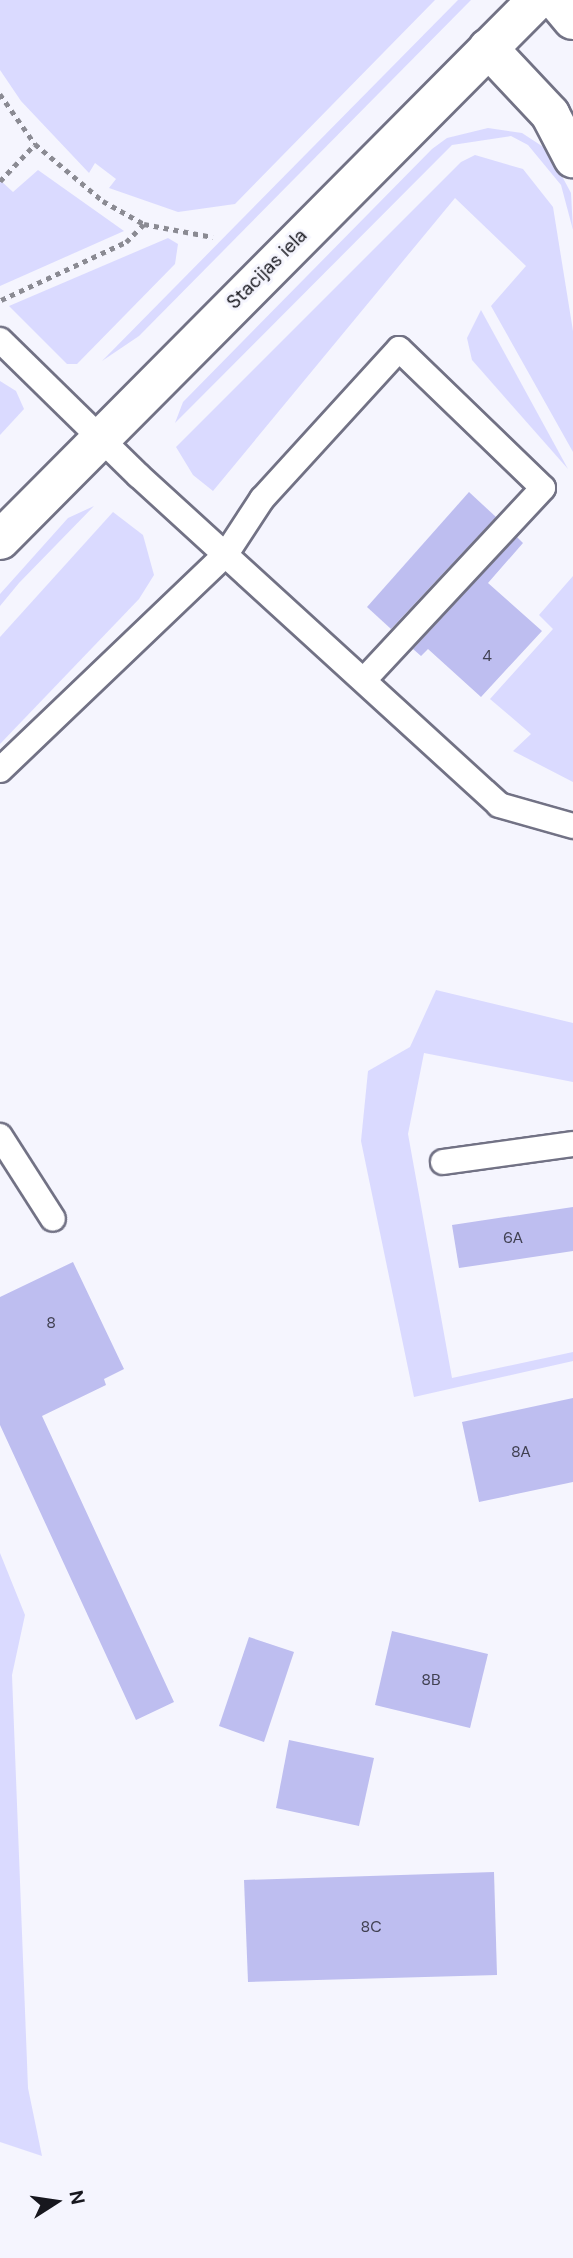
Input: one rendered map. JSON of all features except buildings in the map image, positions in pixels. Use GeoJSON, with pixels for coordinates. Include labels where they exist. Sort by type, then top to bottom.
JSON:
{"type":"FeatureCollection","features":[{"type":"Feature","properties":{"kind":"main road","name":"Stacijas iela"},"geometry":{"type":"LineString","coordinates":[[0,540],[537,0]]}},
{"type":"Feature","properties":{"kind":"main road"},"geometry":{"type":"LineString","coordinates":[[556,0],[573,20]]}},
{"type":"Feature","properties":{"kind":"main road"},"geometry":{"type":"LineString","coordinates":[[488,47],[571,149]]}},
{"type":"Feature","properties":{"kind":"lane"},"geometry":{"type":"LineString","coordinates":[[0,340],[226,554],[499,805],[573,826]]}},
{"type":"Feature","properties":{"kind":"lane"},"geometry":{"type":"LineString","coordinates":[[0,770],[226,554],[262,499],[399,349],[543,488],[365,679]]}},
{"type":"Feature","properties":{"kind":"lane"},"geometry":{"type":"LineString","coordinates":[[0,1136],[53,1219]]}},
{"type":"Feature","properties":{"kind":"lane"},"geometry":{"type":"LineString","coordinates":[[443,1162],[573,1144]]}},
{"type":"Feature","properties":{"kind":"path"},"geometry":{"type":"LineString","coordinates":[[0,94],[35,144],[103,201],[144,225],[213,237]]}},
{"type":"Feature","properties":{"kind":"path"},"geometry":{"type":"LineString","coordinates":[[0,181],[35,144]]}},
{"type":"Feature","properties":{"kind":"path"},"geometry":{"type":"LineString","coordinates":[[1,300],[126,242],[144,225]]}},
{"type":"Feature","properties":{"kind":"shaded area"},"geometry":{"type":"Polygon","coordinates":[[[0,0],[435,0],[235,204],[178,212],[109,188],[116,179],[95,163],[89,173],[21,101],[0,70],[0,0]]]}},
{"type":"Feature","properties":{"kind":"shaded area"},"geometry":{"type":"Polygon","coordinates":[[[458,0],[471,0],[139,336],[102,361],[458,0]]]}},
{"type":"Feature","properties":{"kind":"shaded area"},"geometry":{"type":"Polygon","coordinates":[[[488,128],[522,133],[548,150],[571,193],[573,230],[561,185],[528,145],[511,136],[452,145],[175,423],[183,402],[432,149],[447,138],[488,128]]]}},
{"type":"Feature","properties":{"kind":"shaded area"},"geometry":{"type":"Polygon","coordinates":[[[475,155],[523,169],[553,207],[573,331],[573,452],[491,306],[526,266],[455,198],[213,491],[193,475],[176,447],[461,162],[475,155]]]}},
{"type":"Feature","properties":{"kind":"shaded area"},"geometry":{"type":"Polygon","coordinates":[[[38,170],[124,231],[0,286],[0,180],[13,192],[38,170]]]}},
{"type":"Feature","properties":{"kind":"shaded area"},"geometry":{"type":"Polygon","coordinates":[[[168,238],[178,244],[175,264],[77,364],[67,364],[9,306],[168,238]]]}},
{"type":"Feature","properties":{"kind":"shaded area"},"geometry":{"type":"Polygon","coordinates":[[[481,310],[568,469],[472,360],[467,338],[481,310]]]}},
{"type":"Feature","properties":{"kind":"shaded area"},"geometry":{"type":"Polygon","coordinates":[[[0,381],[16,391],[24,409],[0,435],[0,381]]]}},
{"type":"Feature","properties":{"kind":"shaded area"},"geometry":{"type":"Polygon","coordinates":[[[94,506],[0,606],[0,594],[68,518],[94,506]]]}},
{"type":"Feature","properties":{"kind":"shaded area"},"geometry":{"type":"Polygon","coordinates":[[[113,512],[143,535],[154,575],[139,599],[0,744],[0,637],[113,512]]]}},
{"type":"Feature","properties":{"kind":"shaded area"},"geometry":{"type":"Polygon","coordinates":[[[573,576],[573,782],[513,751],[531,734],[490,699],[553,629],[539,615],[573,576]]]}},
{"type":"Feature","properties":{"kind":"shaded area"},"geometry":{"type":"Polygon","coordinates":[[[436,990],[573,1023],[573,1082],[424,1053],[408,1134],[452,1378],[573,1352],[573,1361],[414,1397],[361,1141],[368,1071],[410,1047],[436,990]]]}},
{"type":"Feature","properties":{"kind":"shaded area"},"geometry":{"type":"Polygon","coordinates":[[[0,1553],[25,1615],[12,1675],[28,2088],[42,2156],[0,2142],[0,1553]]]}}]}
